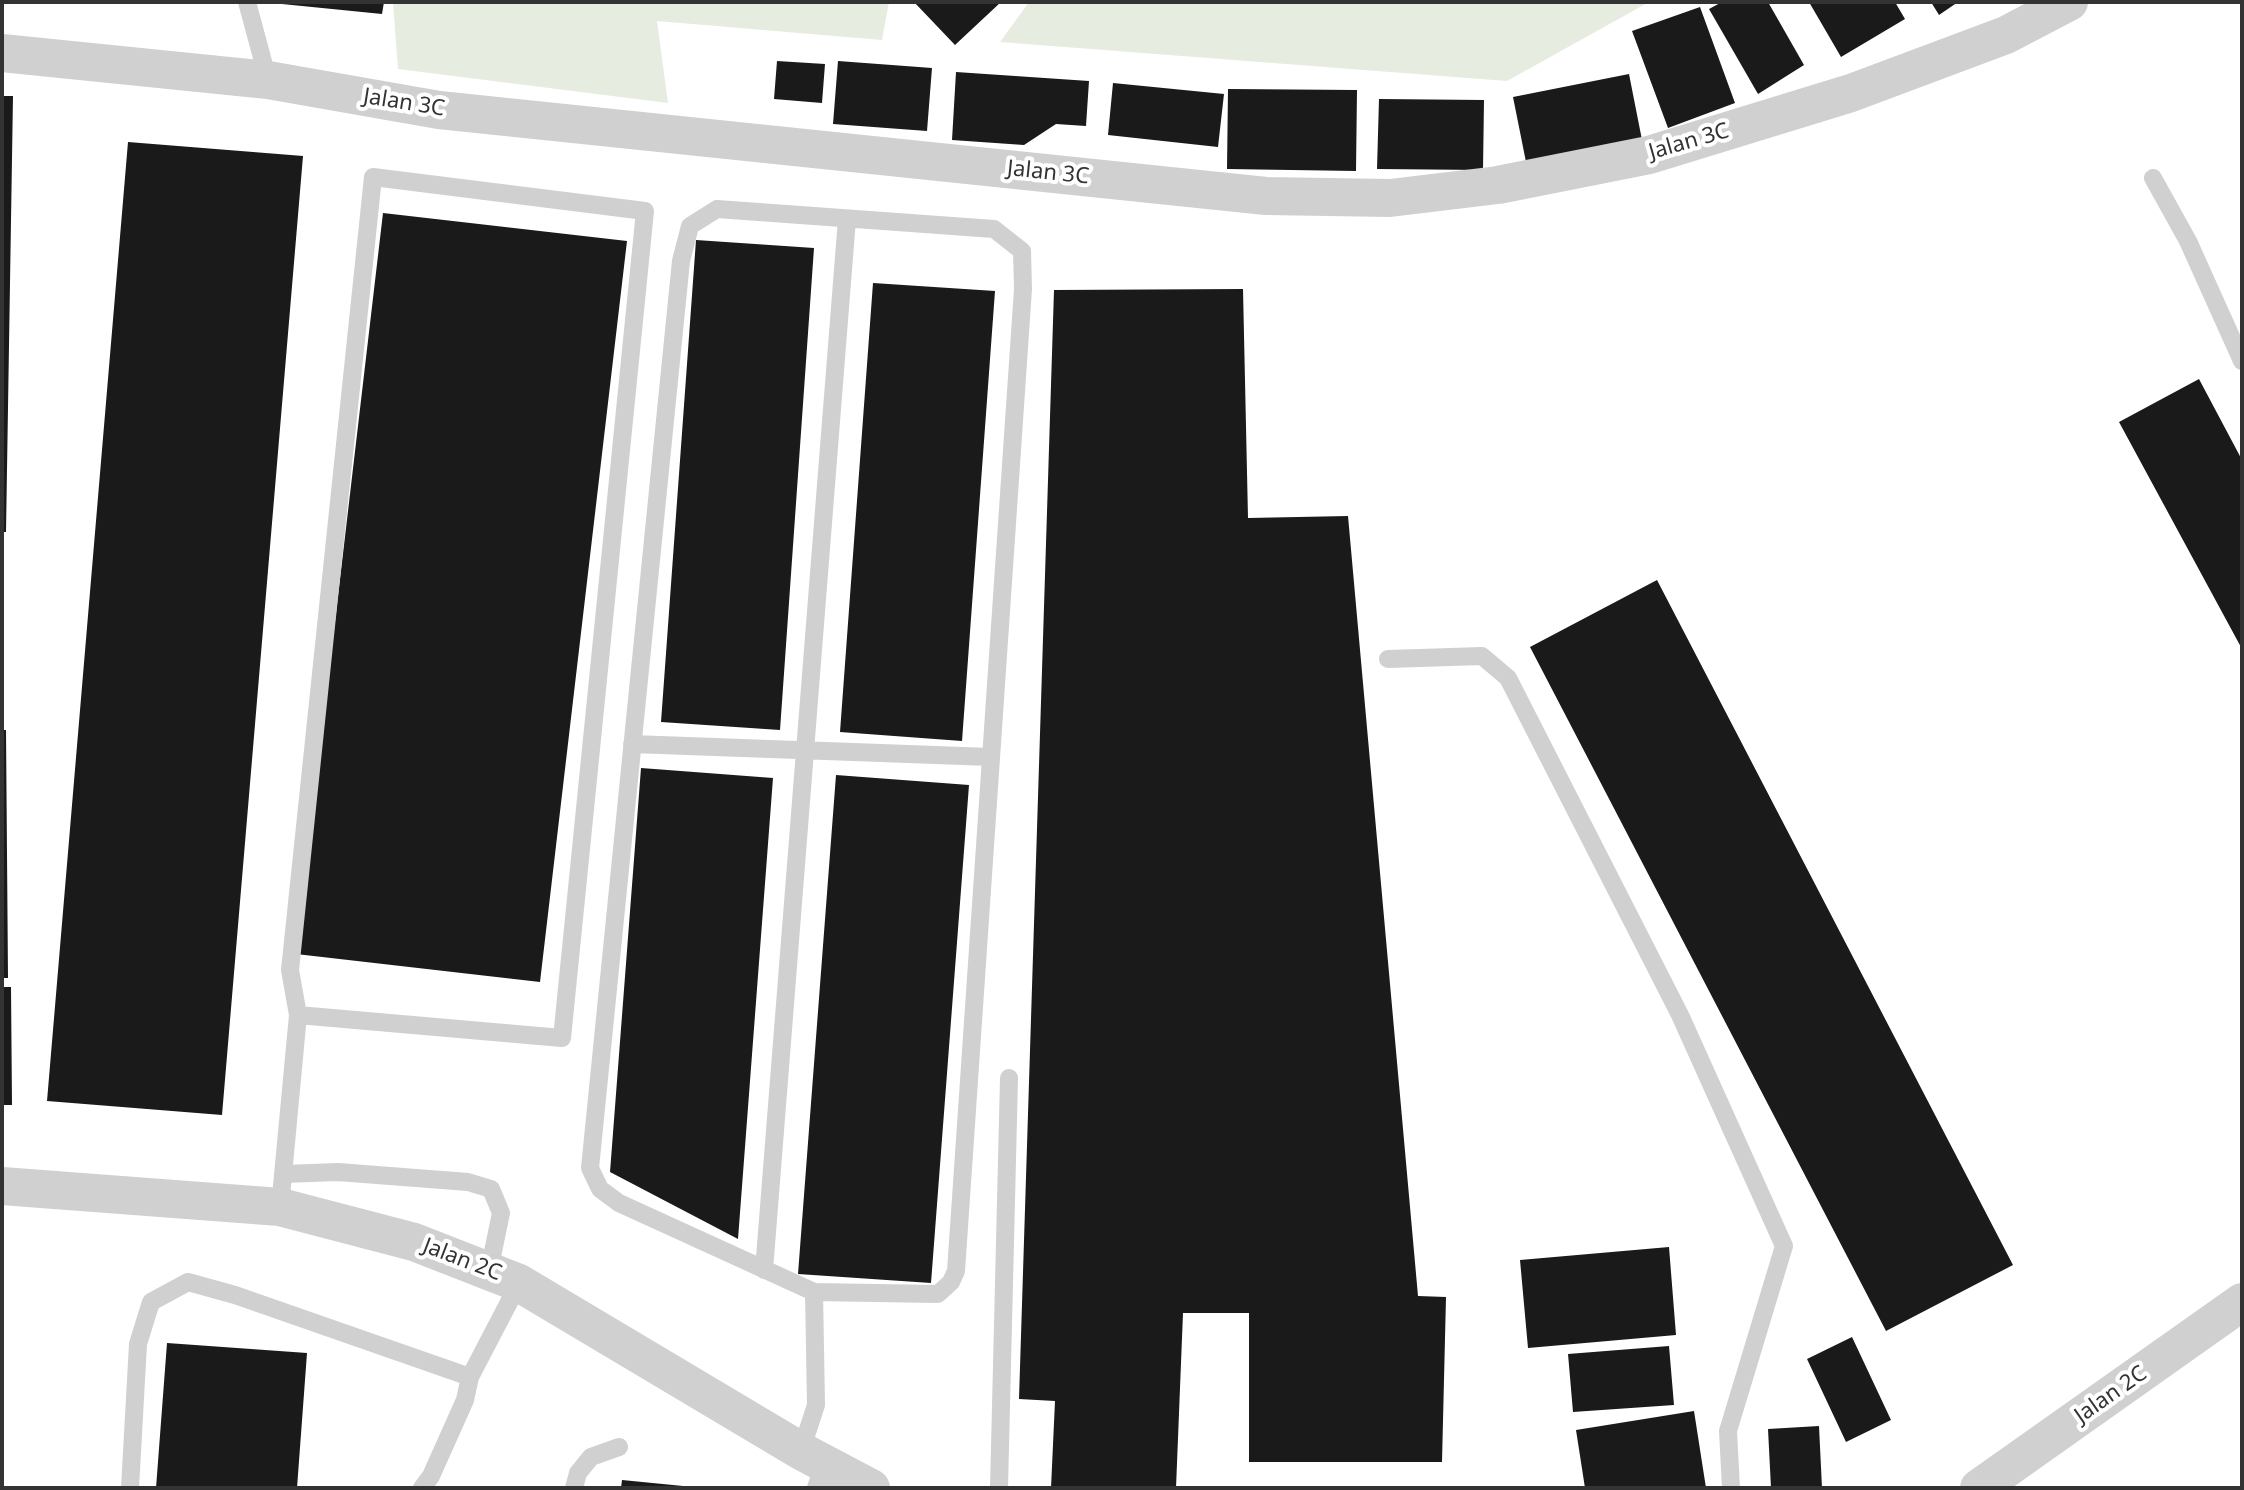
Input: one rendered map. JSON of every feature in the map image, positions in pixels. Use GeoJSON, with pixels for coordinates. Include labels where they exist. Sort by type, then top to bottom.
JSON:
{"type":"FeatureCollection","features":[{"type":"Feature","properties":{"kind":"street","name":"Jalan 3C"},"geometry":{"type":"LineString","coordinates":[[2,53],[268,80],[439,110],[1266,196],[1390,198],[1498,185],[1649,155],[1851,93],[2006,35],[2069,2]]}},
{"type":"Feature","properties":{"kind":"street","name":"Jalan 2C"},"geometry":{"type":"LineString","coordinates":[[2,1186],[282,1191],[504,1277],[814,1468],[871,1488]]}},
{"type":"Feature","properties":{"kind":"street","name":"Jalan 2C"},"geometry":{"type":"LineString","coordinates":[[1993,1484],[2242,1302]]}},
{"type":"Feature","properties":{"kind":"lane"},"geometry":{"type":"LineString","coordinates":[[247,2],[268,80]]}},
{"type":"Feature","properties":{"kind":"lane"},"geometry":{"type":"LineString","coordinates":[[298,1015],[562,1038],[645,211],[373,177],[290,970],[298,1015],[282,1191],[338,1172],[468,1182],[491,1189],[501,1213],[504,1277],[465,1400],[431,1476],[422,1488]]}},
{"type":"Feature","properties":{"kind":"lane"},"geometry":{"type":"LineString","coordinates":[[2153,178],[2188,241],[2242,361]]}},
{"type":"Feature","properties":{"kind":"lane"},"geometry":{"type":"LineString","coordinates":[[717,209],[994,229],[1022,251],[1023,289],[956,1271],[951,1282],[938,1294],[814,1292],[619,1203],[600,1189],[590,1168],[632,744],[681,261],[690,226],[717,209]]}},
{"type":"Feature","properties":{"kind":"lane"},"geometry":{"type":"LineString","coordinates":[[764,1270],[847,219]]}},
{"type":"Feature","properties":{"kind":"lane"},"geometry":{"type":"LineString","coordinates":[[1388,659],[1482,656],[1508,678],[1680,1015],[1784,1246],[1728,1431],[1731,1488]]}},
{"type":"Feature","properties":{"kind":"lane"},"geometry":{"type":"LineString","coordinates":[[632,744],[991,757]]}},
{"type":"Feature","properties":{"kind":"lane"},"geometry":{"type":"LineString","coordinates":[[999,1488],[1009,1078]]}},
{"type":"Feature","properties":{"kind":"lane"},"geometry":{"type":"LineString","coordinates":[[130,1488],[138,1344],[151,1302],[188,1282],[235,1295],[470,1377]]}},
{"type":"Feature","properties":{"kind":"lane"},"geometry":{"type":"LineString","coordinates":[[814,1292],[814,1468]]}},
{"type":"Feature","properties":{"kind":"lane"},"geometry":{"type":"LineString","coordinates":[[574,1488],[578,1473],[591,1457],[619,1447]]}},
{"type":"Feature","properties":{"kind":"shaded area"},"geometry":{"type":"Polygon","coordinates":[[[393,2],[889,2],[882,40],[657,21],[668,103],[398,69],[393,2]]]}},
{"type":"Feature","properties":{"kind":"shaded area"},"geometry":{"type":"Polygon","coordinates":[[[1029,2],[1649,2],[1507,81],[1000,42],[1029,2]]]}},
{"type":"Feature","properties":{"kind":"building"},"geometry":{"type":"Polygon","coordinates":[[[282,2],[384,2],[382,14],[282,2]]]}},
{"type":"Feature","properties":{"kind":"building"},"geometry":{"type":"Polygon","coordinates":[[[914,2],[1001,2],[955,45],[914,2]]]}},
{"type":"Feature","properties":{"kind":"building"},"geometry":{"type":"Polygon","coordinates":[[[1722,2],[1768,2],[1804,65],[1758,94],[1709,9],[1722,2]]]}},
{"type":"Feature","properties":{"kind":"building"},"geometry":{"type":"Polygon","coordinates":[[[1809,2],[1895,2],[1905,19],[1841,57],[1809,2]]]}},
{"type":"Feature","properties":{"kind":"building"},"geometry":{"type":"Polygon","coordinates":[[[1931,2],[1958,2],[1939,15],[1931,2]]]}},
{"type":"Feature","properties":{"kind":"building"},"geometry":{"type":"Polygon","coordinates":[[[1700,7],[1735,103],[1668,128],[1632,31],[1700,7]]]}},
{"type":"Feature","properties":{"kind":"building"},"geometry":{"type":"Polygon","coordinates":[[[777,61],[825,64],[822,103],[774,99],[777,61]]]}},
{"type":"Feature","properties":{"kind":"building"},"geometry":{"type":"Polygon","coordinates":[[[838,61],[932,68],[927,131],[833,124],[838,61]]]}},
{"type":"Feature","properties":{"kind":"building"},"geometry":{"type":"Polygon","coordinates":[[[956,72],[1089,81],[1086,126],[1056,124],[1024,145],[952,140],[956,72]]]}},
{"type":"Feature","properties":{"kind":"building"},"geometry":{"type":"Polygon","coordinates":[[[1629,74],[1642,140],[1526,162],[1513,97],[1629,74]]]}},
{"type":"Feature","properties":{"kind":"building"},"geometry":{"type":"Polygon","coordinates":[[[1113,83],[1224,94],[1218,147],[1108,135],[1113,83]]]}},
{"type":"Feature","properties":{"kind":"building"},"geometry":{"type":"Polygon","coordinates":[[[1228,89],[1357,90],[1356,171],[1227,169],[1228,89]]]}},
{"type":"Feature","properties":{"kind":"building"},"geometry":{"type":"Polygon","coordinates":[[[2,96],[13,96],[6,532],[2,532],[2,96]]]}},
{"type":"Feature","properties":{"kind":"building"},"geometry":{"type":"Polygon","coordinates":[[[1379,99],[1484,100],[1483,170],[1377,169],[1379,99]]]}},
{"type":"Feature","properties":{"kind":"building"},"geometry":{"type":"Polygon","coordinates":[[[128,142],[303,156],[222,1115],[47,1101],[128,142]]]}},
{"type":"Feature","properties":{"kind":"building"},"geometry":{"type":"Polygon","coordinates":[[[383,213],[627,241],[540,982],[296,954],[383,213]]]}},
{"type":"Feature","properties":{"kind":"building"},"geometry":{"type":"Polygon","coordinates":[[[696,240],[814,248],[780,730],[661,722],[696,240]]]}},
{"type":"Feature","properties":{"kind":"building"},"geometry":{"type":"Polygon","coordinates":[[[873,283],[995,291],[962,741],[840,732],[873,283]]]}},
{"type":"Feature","properties":{"kind":"building"},"geometry":{"type":"Polygon","coordinates":[[[1243,289],[1248,518],[1348,516],[1418,1296],[1446,1297],[1442,1462],[1249,1462],[1249,1313],[1183,1313],[1176,1488],[1051,1488],[1055,1401],[1019,1399],[1054,290],[1243,289]]]}},
{"type":"Feature","properties":{"kind":"building"},"geometry":{"type":"Polygon","coordinates":[[[2199,379],[2242,460],[2242,649],[2119,422],[2199,379]]]}},
{"type":"Feature","properties":{"kind":"building"},"geometry":{"type":"Polygon","coordinates":[[[1657,580],[2013,1265],[1886,1331],[1530,647],[1657,580]]]}},
{"type":"Feature","properties":{"kind":"building"},"geometry":{"type":"Polygon","coordinates":[[[2,730],[6,730],[8,978],[2,978],[2,730]]]}},
{"type":"Feature","properties":{"kind":"building"},"geometry":{"type":"Polygon","coordinates":[[[641,768],[773,778],[738,1239],[610,1172],[641,768]]]}},
{"type":"Feature","properties":{"kind":"building"},"geometry":{"type":"Polygon","coordinates":[[[836,775],[969,785],[931,1283],[798,1274],[836,775]]]}},
{"type":"Feature","properties":{"kind":"building"},"geometry":{"type":"Polygon","coordinates":[[[2,987],[11,987],[12,1105],[2,1105],[2,987]]]}},
{"type":"Feature","properties":{"kind":"building"},"geometry":{"type":"Polygon","coordinates":[[[1669,1247],[1676,1335],[1528,1348],[1520,1260],[1669,1247]]]}},
{"type":"Feature","properties":{"kind":"building"},"geometry":{"type":"Polygon","coordinates":[[[1852,1337],[1891,1420],[1846,1442],[1807,1359],[1852,1337]]]}},
{"type":"Feature","properties":{"kind":"building"},"geometry":{"type":"Polygon","coordinates":[[[167,1343],[307,1353],[297,1488],[156,1488],[167,1343]]]}},
{"type":"Feature","properties":{"kind":"building"},"geometry":{"type":"Polygon","coordinates":[[[1669,1346],[1674,1405],[1573,1412],[1568,1354],[1669,1346]]]}},
{"type":"Feature","properties":{"kind":"building"},"geometry":{"type":"Polygon","coordinates":[[[1694,1411],[1706,1488],[1585,1488],[1576,1430],[1694,1411]]]}},
{"type":"Feature","properties":{"kind":"building"},"geometry":{"type":"Polygon","coordinates":[[[1819,1426],[1822,1488],[1771,1488],[1768,1429],[1819,1426]]]}},
{"type":"Feature","properties":{"kind":"building"},"geometry":{"type":"Polygon","coordinates":[[[622,1480],[683,1486],[683,1488],[621,1488],[622,1480]]]}}]}
